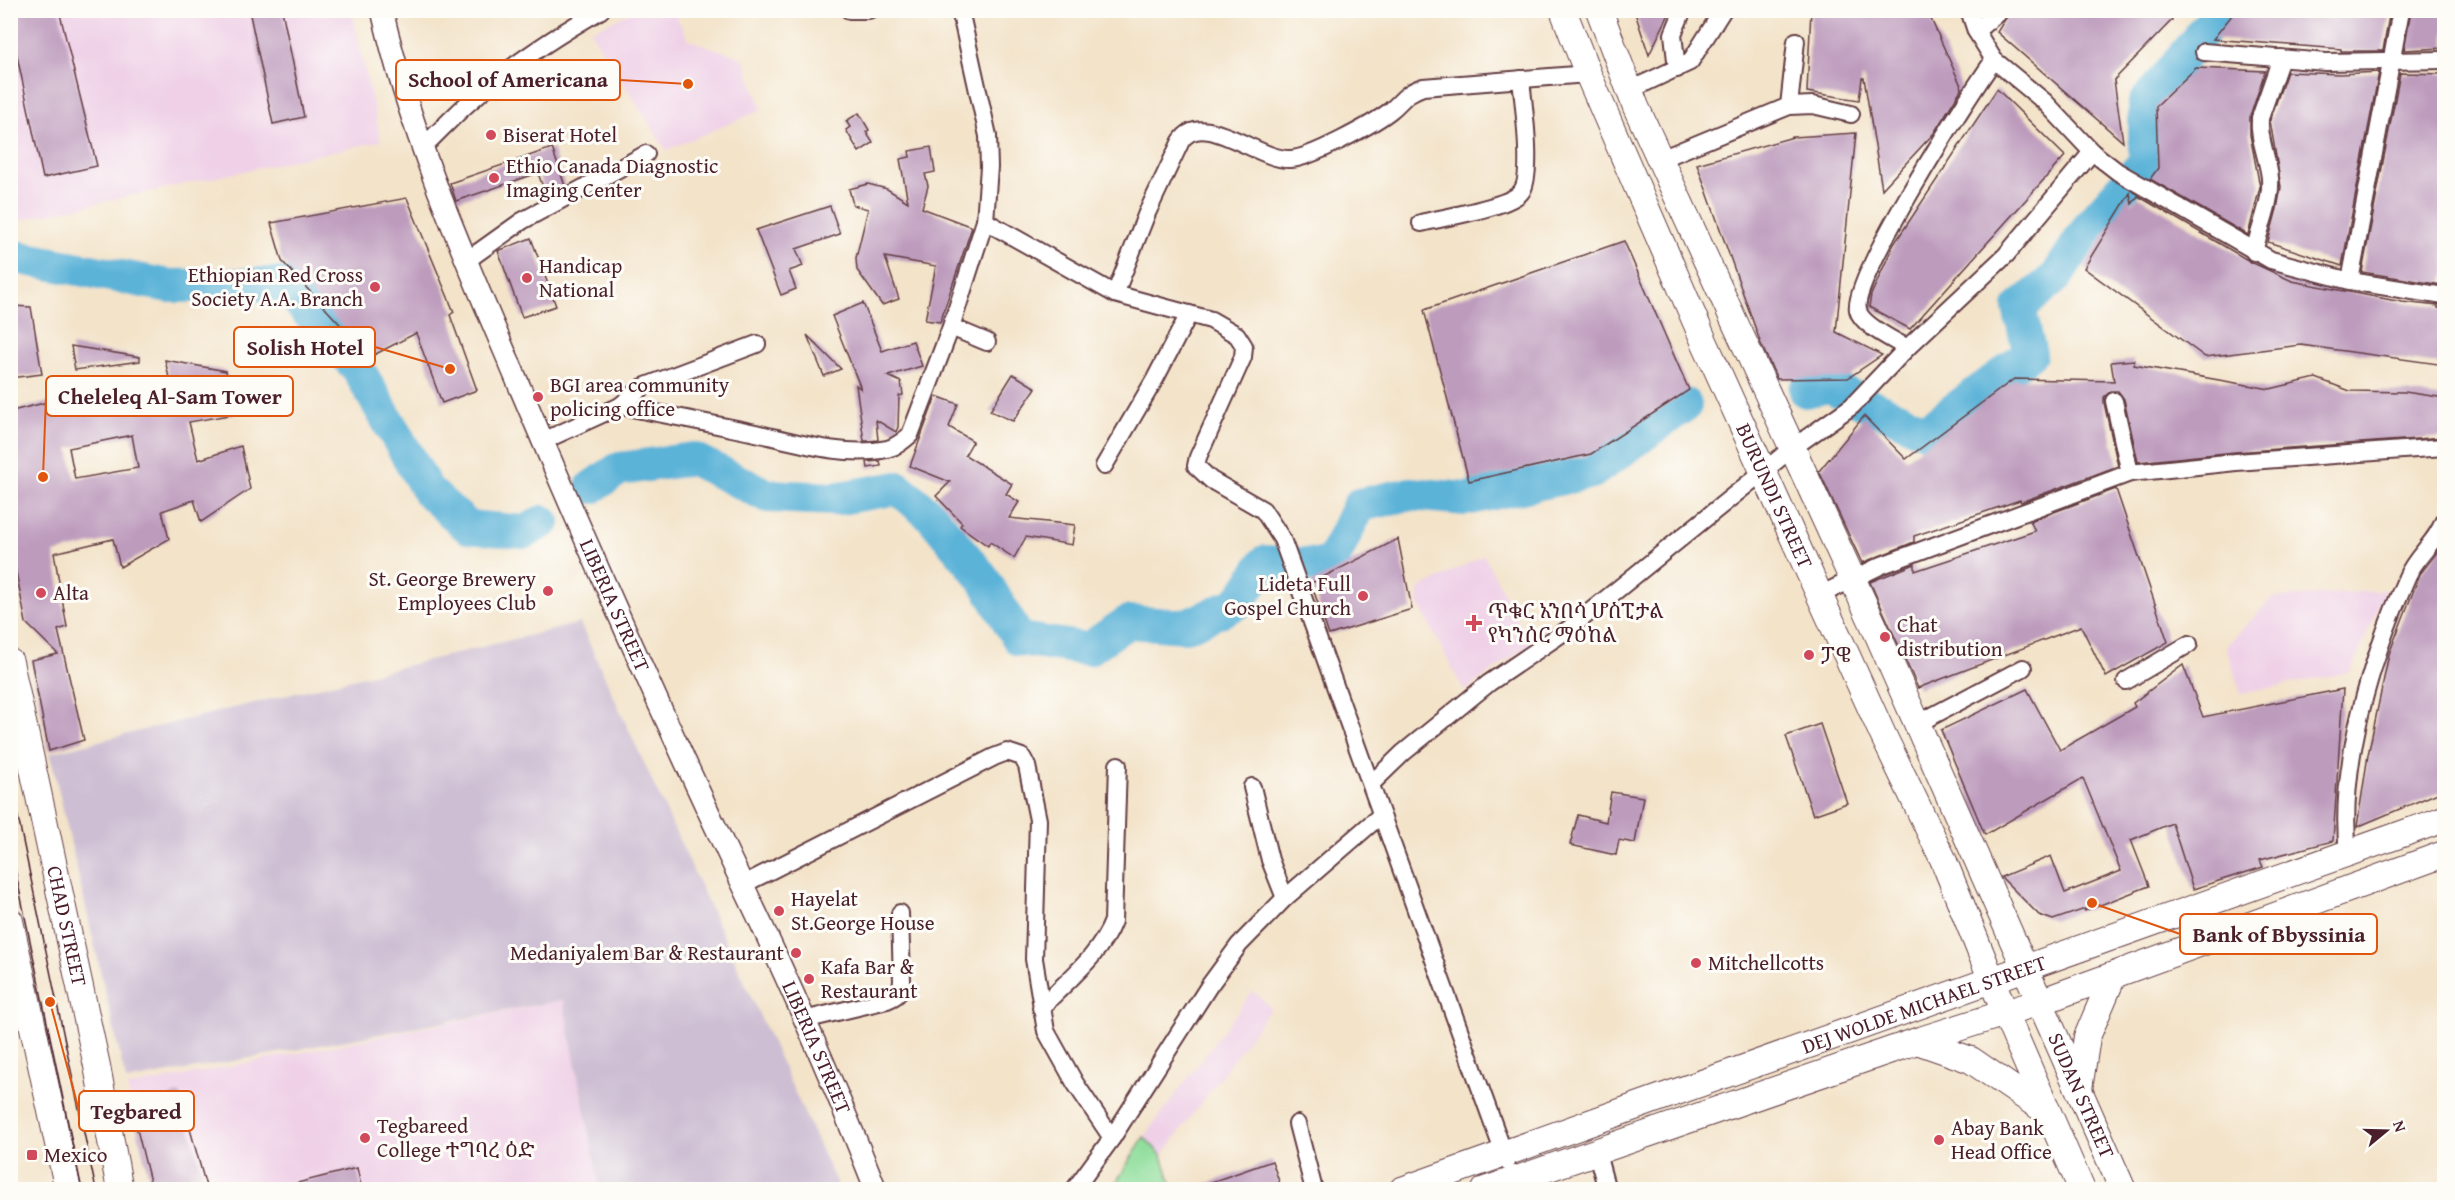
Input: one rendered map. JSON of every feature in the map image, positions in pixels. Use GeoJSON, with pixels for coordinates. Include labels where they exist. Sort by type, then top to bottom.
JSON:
{"type":"FeatureCollection","features":[{"type":"Feature","properties":{"kind":"main road","name":"BURUNDI STREET"},"geometry":{"type":"LineString","coordinates":[[1563,10],[1588,74],[1704,341],[1943,859],[2005,1013]]}},
{"type":"Feature","properties":{"kind":"main road","name":"BURUNDI STREET"},"geometry":{"type":"LineString","coordinates":[[1599,10],[1630,90],[2026,968]]}},
{"type":"Feature","properties":{"kind":"main road"},"geometry":{"type":"LineString","coordinates":[[1657,233],[1688,218]]}},
{"type":"Feature","properties":{"kind":"main road","name":"CHAD STREET"},"geometry":{"type":"LineString","coordinates":[[10,662],[97,1066],[120,1190]]}},
{"type":"Feature","properties":{"kind":"main road","name":"CHAD STREET"},"geometry":{"type":"LineString","coordinates":[[10,718],[105,1190]]}},
{"type":"Feature","properties":{"kind":"main road","name":"DEJ WOLDE MICHAEL STREET"},"geometry":{"type":"LineString","coordinates":[[1402,1190],[1741,1071],[1992,978],[2110,940],[2445,819]]}},
{"type":"Feature","properties":{"kind":"main road","name":"DEJ WOLDE MICHAEL STREET"},"geometry":{"type":"LineString","coordinates":[[1485,1190],[1917,1041],[2040,1002],[2445,854]]}},
{"type":"Feature","properties":{"kind":"main road"},"geometry":{"type":"LineString","coordinates":[[10,921],[68,1190]]}},
{"type":"Feature","properties":{"kind":"main road","name":"SUDAN STREET"},"geometry":{"type":"LineString","coordinates":[[2026,968],[2123,1190]]}},
{"type":"Feature","properties":{"kind":"main road"},"geometry":{"type":"LineString","coordinates":[[2079,1089],[2087,1037],[2113,976]]}},
{"type":"Feature","properties":{"kind":"main road"},"geometry":{"type":"LineString","coordinates":[[10,997],[50,1190]]}},
{"type":"Feature","properties":{"kind":"main road","name":"SUDAN STREET"},"geometry":{"type":"LineString","coordinates":[[2005,1013],[2082,1190]]}},
{"type":"Feature","properties":{"kind":"main road"},"geometry":{"type":"LineString","coordinates":[[1917,1041],[1971,1060],[2048,1113]]}},
{"type":"Feature","properties":{"kind":"main road"},"geometry":{"type":"LineString","coordinates":[[2062,1145],[2094,1123]]}},
{"type":"Feature","properties":{"kind":"street","name":"LIBERIA STREET"},"geometry":{"type":"LineString","coordinates":[[382,10],[423,147],[466,261],[571,509],[836,1089],[876,1190]]}},
{"type":"Feature","properties":{"kind":"street"},"geometry":{"type":"LineString","coordinates":[[423,147],[473,99],[515,65],[558,35],[601,10]]}},
{"type":"Feature","properties":{"kind":"street"},"geometry":{"type":"LineString","coordinates":[[849,10],[869,10]]}},
{"type":"Feature","properties":{"kind":"street"},"geometry":{"type":"LineString","coordinates":[[620,406],[693,419],[796,443],[858,451],[888,449],[910,435],[951,327],[985,221],[989,167],[988,136],[960,10]]}},
{"type":"Feature","properties":{"kind":"street"},"geometry":{"type":"LineString","coordinates":[[1677,69],[1672,44],[1673,34],[1683,10]]}},
{"type":"Feature","properties":{"kind":"street"},"geometry":{"type":"LineString","coordinates":[[1630,90],[1677,69],[1695,57],[1723,10]]}},
{"type":"Feature","properties":{"kind":"street"},"geometry":{"type":"LineString","coordinates":[[1969,10],[1977,31],[1994,60],[2045,102],[2092,152],[2118,171],[2254,252],[2282,263],[2350,281],[2445,296]]}},
{"type":"Feature","properties":{"kind":"street"},"geometry":{"type":"LineString","coordinates":[[1977,31],[2001,10]]}},
{"type":"Feature","properties":{"kind":"street"},"geometry":{"type":"LineString","coordinates":[[2350,281],[2401,10]]}},
{"type":"Feature","properties":{"kind":"street"},"geometry":{"type":"LineString","coordinates":[[1789,106],[1796,41]]}},
{"type":"Feature","properties":{"kind":"street"},"geometry":{"type":"LineString","coordinates":[[2204,52],[2326,62],[2445,60]]}},
{"type":"Feature","properties":{"kind":"street"},"geometry":{"type":"LineString","coordinates":[[2254,252],[2270,179],[2259,128],[2260,118],[2281,58]]}},
{"type":"Feature","properties":{"kind":"street"},"geometry":{"type":"LineString","coordinates":[[1907,348],[1865,322],[1858,312],[1857,300],[1882,245],[1908,197],[1966,98],[1994,60]]}},
{"type":"Feature","properties":{"kind":"street"},"geometry":{"type":"LineString","coordinates":[[1115,294],[1147,213],[1186,133],[1196,129],[1208,129],[1266,155],[1289,160],[1314,152],[1372,121],[1389,111],[1403,96],[1423,87],[1588,74]]}},
{"type":"Feature","properties":{"kind":"street"},"geometry":{"type":"LineString","coordinates":[[1421,223],[1500,204],[1521,193],[1528,177],[1521,78]]}},
{"type":"Feature","properties":{"kind":"street"},"geometry":{"type":"LineString","coordinates":[[1661,159],[1789,106],[1813,105],[1851,114]]}},
{"type":"Feature","properties":{"kind":"street"},"geometry":{"type":"LineString","coordinates":[[1372,783],[1403,753],[1489,683],[1570,628],[1791,449],[1852,406],[1907,348],[2006,255],[2092,152]]}},
{"type":"Feature","properties":{"kind":"street"},"geometry":{"type":"LineString","coordinates":[[466,261],[522,221],[646,154]]}},
{"type":"Feature","properties":{"kind":"street"},"geometry":{"type":"LineString","coordinates":[[985,221],[1115,294],[1211,320],[1237,335],[1244,346],[1243,357],[1196,466],[1211,480],[1263,510],[1282,538],[1513,1180]]}},
{"type":"Feature","properties":{"kind":"street"},"geometry":{"type":"LineString","coordinates":[[1104,466],[1155,379],[1189,314]]}},
{"type":"Feature","properties":{"kind":"street"},"geometry":{"type":"LineString","coordinates":[[951,327],[987,342]]}},
{"type":"Feature","properties":{"kind":"street"},"geometry":{"type":"LineString","coordinates":[[543,441],[620,406],[643,387],[757,344]]}},
{"type":"Feature","properties":{"kind":"street"},"geometry":{"type":"LineString","coordinates":[[2114,401],[2130,473]]}},
{"type":"Feature","properties":{"kind":"street"},"geometry":{"type":"LineString","coordinates":[[1820,595],[1882,565],[2130,473],[2236,462],[2445,447]]}},
{"type":"Feature","properties":{"kind":"street"},"geometry":{"type":"LineString","coordinates":[[2348,853],[2346,831],[2351,761],[2367,685],[2407,575],[2419,555],[2433,542],[2445,520]]}},
{"type":"Feature","properties":{"kind":"street"},"geometry":{"type":"LineString","coordinates":[[2126,681],[2189,644]]}},
{"type":"Feature","properties":{"kind":"street"},"geometry":{"type":"LineString","coordinates":[[1917,724],[2023,668]]}},
{"type":"Feature","properties":{"kind":"street"},"geometry":{"type":"LineString","coordinates":[[744,884],[994,757],[1007,752],[1022,757],[1027,766],[1038,820],[1034,959],[1046,1031],[1056,1051],[1112,1138]]}},
{"type":"Feature","properties":{"kind":"street"},"geometry":{"type":"LineString","coordinates":[[1041,1008],[1099,948],[1107,937],[1113,921],[1118,765]]}},
{"type":"Feature","properties":{"kind":"street"},"geometry":{"type":"LineString","coordinates":[[1252,788],[1270,860],[1285,898]]}},
{"type":"Feature","properties":{"kind":"street"},"geometry":{"type":"LineString","coordinates":[[1074,1190],[1112,1138],[1215,978],[1239,945],[1285,898],[1381,814]]}},
{"type":"Feature","properties":{"kind":"street"},"geometry":{"type":"LineString","coordinates":[[804,1020],[887,999],[898,994],[902,981],[900,913]]}},
{"type":"Feature","properties":{"kind":"street"},"geometry":{"type":"LineString","coordinates":[[1297,1124],[1314,1190]]}},
{"type":"Feature","properties":{"kind":"street"},"geometry":{"type":"LineString","coordinates":[[1596,1150],[1607,1190]]}},
{"type":"Feature","properties":{"kind":"shaded area"},"geometry":{"type":"Polygon","coordinates":[[[10,11],[352,11],[381,141],[11,222],[10,11]]]}},
{"type":"Feature","properties":{"kind":"shaded area"},"geometry":{"type":"Polygon","coordinates":[[[634,11],[673,11],[689,40],[743,58],[762,110],[666,150],[590,31],[634,11]]]}},
{"type":"Feature","properties":{"kind":"shaded area","name":"ጥቁር አንበሳ ሆስፒታል የካንሰር ማዕከል"},"geometry":{"type":"Polygon","coordinates":[[[1484,555],[1530,644],[1464,691],[1418,603],[1419,589],[1484,555]]]}},
{"type":"Feature","properties":{"kind":"shaded area"},"geometry":{"type":"Polygon","coordinates":[[[2386,590],[2350,672],[2241,694],[2226,646],[2272,598],[2386,590]]]}},
{"type":"Feature","properties":{"kind":"shaded area"},"geometry":{"type":"Polygon","coordinates":[[[580,623],[839,1189],[600,1189],[563,1000],[126,1081],[50,753],[580,623]]]}},
{"type":"Feature","properties":{"kind":"shaded area"},"geometry":{"type":"Polygon","coordinates":[[[1253,991],[1271,1008],[1162,1156],[1144,1137],[1253,991]]]}},
{"type":"Feature","properties":{"kind":"shaded area","name":"Tegbareed College ተግባረ ዕድ"},"geometry":{"type":"Polygon","coordinates":[[[563,1000],[600,1189],[153,1189],[127,1087],[563,1000]]]}},
{"type":"Feature","properties":{"kind":"green space"},"geometry":{"type":"Polygon","coordinates":[[[1144,1137],[1162,1156],[1173,1189],[1112,1189],[1144,1137]]]}},
{"type":"Feature","properties":{"kind":"building"},"geometry":{"type":"Polygon","coordinates":[[[10,10],[59,10],[97,166],[43,178],[10,23],[10,10]]]}},
{"type":"Feature","properties":{"kind":"building"},"geometry":{"type":"Polygon","coordinates":[[[249,10],[282,10],[304,117],[273,124],[249,10]]]}},
{"type":"Feature","properties":{"kind":"building"},"geometry":{"type":"Polygon","coordinates":[[[1634,10],[1671,10],[1649,55],[1634,10]]]}},
{"type":"Feature","properties":{"kind":"building"},"geometry":{"type":"Polygon","coordinates":[[[1811,10],[1927,10],[1962,88],[1934,133],[1882,189],[1864,78],[1862,78],[1859,100],[1807,92],[1811,10]]]}},
{"type":"Feature","properties":{"kind":"building"},"geometry":{"type":"Polygon","coordinates":[[[2011,10],[2169,10],[2172,20],[2114,80],[2123,142],[1997,32],[2011,10]]]}},
{"type":"Feature","properties":{"kind":"building"},"geometry":{"type":"Polygon","coordinates":[[[2236,10],[2390,10],[2383,51],[2341,51],[2341,49],[2213,39],[2236,10]]]}},
{"type":"Feature","properties":{"kind":"building"},"geometry":{"type":"Polygon","coordinates":[[[2411,10],[2445,10],[2445,48],[2404,50],[2411,10]]]}},
{"type":"Feature","properties":{"kind":"building"},"geometry":{"type":"Polygon","coordinates":[[[2196,68],[2265,71],[2250,117],[2250,135],[2260,187],[2248,235],[2150,179],[2158,168],[2156,106],[2196,68]]]}},
{"type":"Feature","properties":{"kind":"building"},"geometry":{"type":"Polygon","coordinates":[[[2287,72],[2340,74],[2379,72],[2342,266],[2268,242],[2281,187],[2270,120],[2287,72]]]}},
{"type":"Feature","properties":{"kind":"building"},"geometry":{"type":"Polygon","coordinates":[[[2400,73],[2445,74],[2445,271],[2442,285],[2362,272],[2400,73]]]}},
{"type":"Feature","properties":{"kind":"building"},"geometry":{"type":"Polygon","coordinates":[[[1997,89],[2065,156],[1910,329],[1869,307],[1871,295],[1894,244],[1997,89]]]}},
{"type":"Feature","properties":{"kind":"building"},"geometry":{"type":"Polygon","coordinates":[[[859,113],[869,130],[866,132],[873,143],[859,152],[846,130],[850,127],[846,121],[859,113]]]}},
{"type":"Feature","properties":{"kind":"building"},"geometry":{"type":"Polygon","coordinates":[[[1856,133],[1836,332],[1882,355],[1848,378],[1777,379],[1761,344],[1697,164],[1793,137],[1856,133]]]}},
{"type":"Feature","properties":{"kind":"building"},"geometry":{"type":"Polygon","coordinates":[[[931,147],[935,172],[925,174],[928,186],[922,208],[972,227],[940,322],[925,320],[936,266],[885,257],[899,299],[882,305],[857,270],[856,258],[868,209],[853,205],[849,189],[868,184],[887,189],[908,202],[900,159],[910,157],[909,151],[931,147]]]}},
{"type":"Feature","properties":{"kind":"building","name":"Ethio Canada Diagnostic Imaging Center"},"geometry":{"type":"Polygon","coordinates":[[[552,148],[565,186],[546,196],[538,173],[456,201],[450,183],[552,148]]]}},
{"type":"Feature","properties":{"kind":"building"},"geometry":{"type":"Polygon","coordinates":[[[2130,193],[2132,204],[2138,196],[2251,262],[2292,281],[2445,309],[2445,365],[2301,345],[2205,357],[2084,268],[2130,193]]]}},
{"type":"Feature","properties":{"kind":"building","name":"Ethiopian Red Cross Society A.A. Branch"},"geometry":{"type":"Polygon","coordinates":[[[407,198],[454,312],[450,315],[477,390],[442,403],[416,333],[370,357],[282,261],[271,223],[407,198]]]}},
{"type":"Feature","properties":{"kind":"building"},"geometry":{"type":"Polygon","coordinates":[[[830,206],[840,234],[796,249],[803,266],[789,271],[796,289],[781,295],[756,230],[830,206]]]}},
{"type":"Feature","properties":{"kind":"building","name":"Handicap National"},"geometry":{"type":"Polygon","coordinates":[[[531,238],[556,306],[522,317],[498,251],[531,238]]]}},
{"type":"Feature","properties":{"kind":"building"},"geometry":{"type":"Polygon","coordinates":[[[1624,241],[1689,390],[1591,454],[1469,481],[1424,310],[1624,241]]]}},
{"type":"Feature","properties":{"kind":"building"},"geometry":{"type":"Polygon","coordinates":[[[863,303],[882,351],[913,341],[922,366],[888,376],[901,382],[903,395],[899,396],[898,427],[896,432],[876,420],[878,440],[869,441],[864,441],[856,385],[861,389],[832,316],[863,303]]]}},
{"type":"Feature","properties":{"kind":"building"},"geometry":{"type":"Polygon","coordinates":[[[10,306],[31,307],[42,374],[10,378],[10,306]]]}},
{"type":"Feature","properties":{"kind":"building"},"geometry":{"type":"Polygon","coordinates":[[[807,335],[841,369],[824,376],[807,335]]]}},
{"type":"Feature","properties":{"kind":"building"},"geometry":{"type":"Polygon","coordinates":[[[71,346],[140,357],[140,361],[75,370],[71,346]]]}},
{"type":"Feature","properties":{"kind":"building"},"geometry":{"type":"Polygon","coordinates":[[[165,360],[226,371],[235,414],[189,422],[198,460],[241,446],[250,489],[201,522],[194,500],[162,511],[169,539],[120,567],[113,539],[54,553],[67,627],[58,630],[84,740],[49,751],[31,660],[58,654],[26,623],[10,541],[10,414],[16,410],[136,380],[138,387],[170,382],[165,360]],[[132,435],[69,448],[75,479],[138,468],[132,435]]]}},
{"type":"Feature","properties":{"kind":"building"},"geometry":{"type":"Polygon","coordinates":[[[2134,360],[2134,365],[2270,389],[2316,378],[2350,391],[2405,392],[2445,398],[2445,437],[2235,452],[2138,462],[2124,399],[2118,391],[2111,391],[2104,397],[2104,403],[2118,466],[2021,502],[2020,500],[1914,536],[1914,542],[1862,563],[1819,471],[1864,416],[1906,459],[2014,379],[2114,381],[2111,362],[2134,360]]]}},
{"type":"Feature","properties":{"kind":"building"},"geometry":{"type":"Polygon","coordinates":[[[1013,374],[1036,388],[1013,421],[990,411],[1013,374]]]}},
{"type":"Feature","properties":{"kind":"building"},"geometry":{"type":"Polygon","coordinates":[[[936,396],[958,404],[949,427],[973,441],[965,455],[1012,484],[1006,494],[1019,502],[1009,518],[1075,525],[1072,545],[1026,537],[1014,558],[990,542],[988,546],[960,526],[962,523],[936,496],[950,482],[910,466],[936,396]]]}},
{"type":"Feature","properties":{"kind":"building"},"geometry":{"type":"Polygon","coordinates":[[[880,461],[881,466],[868,468],[867,462],[880,461]]]}},
{"type":"Feature","properties":{"kind":"building"},"geometry":{"type":"Polygon","coordinates":[[[2116,489],[2168,642],[2106,677],[2081,626],[1918,688],[1870,582],[1915,564],[1915,571],[2035,531],[2030,521],[2116,489]]]}},
{"type":"Feature","properties":{"kind":"building","name":"Lideta Full Gospel Church"},"geometry":{"type":"Polygon","coordinates":[[[1398,539],[1412,609],[1329,635],[1311,583],[1398,539]]]}},
{"type":"Feature","properties":{"kind":"building"},"geometry":{"type":"Polygon","coordinates":[[[2445,542],[2445,790],[2357,827],[2368,755],[2389,654],[2420,574],[2445,542]]]}},
{"type":"Feature","properties":{"kind":"building"},"geometry":{"type":"Polygon","coordinates":[[[2183,665],[2203,717],[2343,689],[2333,841],[2260,860],[2263,867],[2193,889],[2172,823],[2131,840],[2149,886],[2085,911],[2085,909],[2053,920],[2039,915],[2001,877],[2051,856],[2065,893],[2121,871],[2083,778],[1985,835],[1941,730],[2027,689],[2060,750],[2135,707],[2133,703],[2183,665]]]}},
{"type":"Feature","properties":{"kind":"building"},"geometry":{"type":"Polygon","coordinates":[[[1820,724],[1847,803],[1813,815],[1786,736],[1820,724]]]}},
{"type":"Feature","properties":{"kind":"building"},"geometry":{"type":"Polygon","coordinates":[[[1611,792],[1643,797],[1635,843],[1619,840],[1616,855],[1570,845],[1578,815],[1606,822],[1611,792]]]}},
{"type":"Feature","properties":{"kind":"building"},"geometry":{"type":"Polygon","coordinates":[[[180,1093],[207,1190],[152,1190],[132,1109],[180,1093]]]}},
{"type":"Feature","properties":{"kind":"building"},"geometry":{"type":"Polygon","coordinates":[[[1272,1161],[1282,1190],[1198,1190],[1197,1187],[1272,1161]]]}},
{"type":"Feature","properties":{"kind":"building"},"geometry":{"type":"Polygon","coordinates":[[[357,1168],[362,1190],[294,1190],[293,1184],[357,1168]]]}},
{"type":"Feature","properties":{"kind":"waterway"},"geometry":{"type":"LineString","coordinates":[[1806,391],[1829,386],[1925,431],[2030,354],[2019,308],[2057,276],[2091,223],[2145,162],[2145,103],[2221,10]]}},
{"type":"Feature","properties":{"kind":"waterway"},"geometry":{"type":"LineString","coordinates":[[10,256],[170,286],[283,284],[358,369],[428,491],[468,527],[525,532],[543,522]]}},
{"type":"Feature","properties":{"kind":"waterway"},"geometry":{"type":"LineString","coordinates":[[592,487],[619,469],[693,459],[768,496],[834,499],[898,488],[931,516],[983,578],[1019,639],[1088,649],[1128,622],[1186,626],[1238,603],[1265,562],[1330,566],[1359,505],[1411,494],[1466,499],[1592,472],[1685,405]]}},
{"type":"Feature","properties":{"kind":"tram line"},"geometry":{"type":"LineString","coordinates":[[10,779],[96,1190]]}},
{"type":"Feature","properties":{"kind":"tram line"},"geometry":{"type":"LineString","coordinates":[[10,845],[82,1190]]}},
{"type":"Feature","properties":{"kind":"place","name":"School of Americana"},"geometry":{"type":"Point","coordinates":[688,84]}},
{"type":"Feature","properties":{"kind":"place","name":"Biserat Hotel"},"geometry":{"type":"Point","coordinates":[491,135]}},
{"type":"Feature","properties":{"kind":"place","name":"Ethio Canada Diagnostic Imaging Center"},"geometry":{"type":"Point","coordinates":[494,178]}},
{"type":"Feature","properties":{"kind":"place","name":"Handicap National"},"geometry":{"type":"Point","coordinates":[527,278]}},
{"type":"Feature","properties":{"kind":"place","name":"Ethiopian Red Cross Society A.A. Branch"},"geometry":{"type":"Point","coordinates":[375,287]}},
{"type":"Feature","properties":{"kind":"place","name":"Solish Hotel"},"geometry":{"type":"Point","coordinates":[450,369]}},
{"type":"Feature","properties":{"kind":"place","name":"BGI area community policing office"},"geometry":{"type":"Point","coordinates":[538,397]}},
{"type":"Feature","properties":{"kind":"place","name":"Cheleleq Al-Sam Tower"},"geometry":{"type":"Point","coordinates":[43,477]}},
{"type":"Feature","properties":{"kind":"place","name":"St. George Brewery Employees Club"},"geometry":{"type":"Point","coordinates":[548,591]}},
{"type":"Feature","properties":{"kind":"place","name":"Alta"},"geometry":{"type":"Point","coordinates":[41,593]}},
{"type":"Feature","properties":{"kind":"place","name":"Lideta Full Gospel Church"},"geometry":{"type":"Point","coordinates":[1363,596]}},
{"type":"Feature","properties":{"kind":"place","name":"ጥቁር አንበሳ ሆስፒታል የካንሰር ማዕከል"},"geometry":{"type":"Point","coordinates":[1474,623]}},
{"type":"Feature","properties":{"kind":"place","name":"Chat distribution"},"geometry":{"type":"Point","coordinates":[1885,637]}},
{"type":"Feature","properties":{"kind":"place","name":"ፓዌ"},"geometry":{"type":"Point","coordinates":[1809,655]}},
{"type":"Feature","properties":{"kind":"place","name":"Bank of Bbyssinia"},"geometry":{"type":"Point","coordinates":[2092,903]}},
{"type":"Feature","properties":{"kind":"place","name":"Hayelat St.George House"},"geometry":{"type":"Point","coordinates":[779,911]}},
{"type":"Feature","properties":{"kind":"place","name":"Medaniyalem Bar & Restaurant"},"geometry":{"type":"Point","coordinates":[796,953]}},
{"type":"Feature","properties":{"kind":"place","name":"Mitchellcotts"},"geometry":{"type":"Point","coordinates":[1696,963]}},
{"type":"Feature","properties":{"kind":"place","name":"Kafa Bar & Restaurant"},"geometry":{"type":"Point","coordinates":[809,979]}},
{"type":"Feature","properties":{"kind":"place","name":"Tegbared"},"geometry":{"type":"Point","coordinates":[50,1002]}},
{"type":"Feature","properties":{"kind":"place","name":"Tegbareed College ተግባረ ዕድ"},"geometry":{"type":"Point","coordinates":[365,1138]}},
{"type":"Feature","properties":{"kind":"place","name":"Abay Bank Head Office"},"geometry":{"type":"Point","coordinates":[1939,1140]}},
{"type":"Feature","properties":{"kind":"place","name":"Mexico"},"geometry":{"type":"Point","coordinates":[32,1155]}}]}
